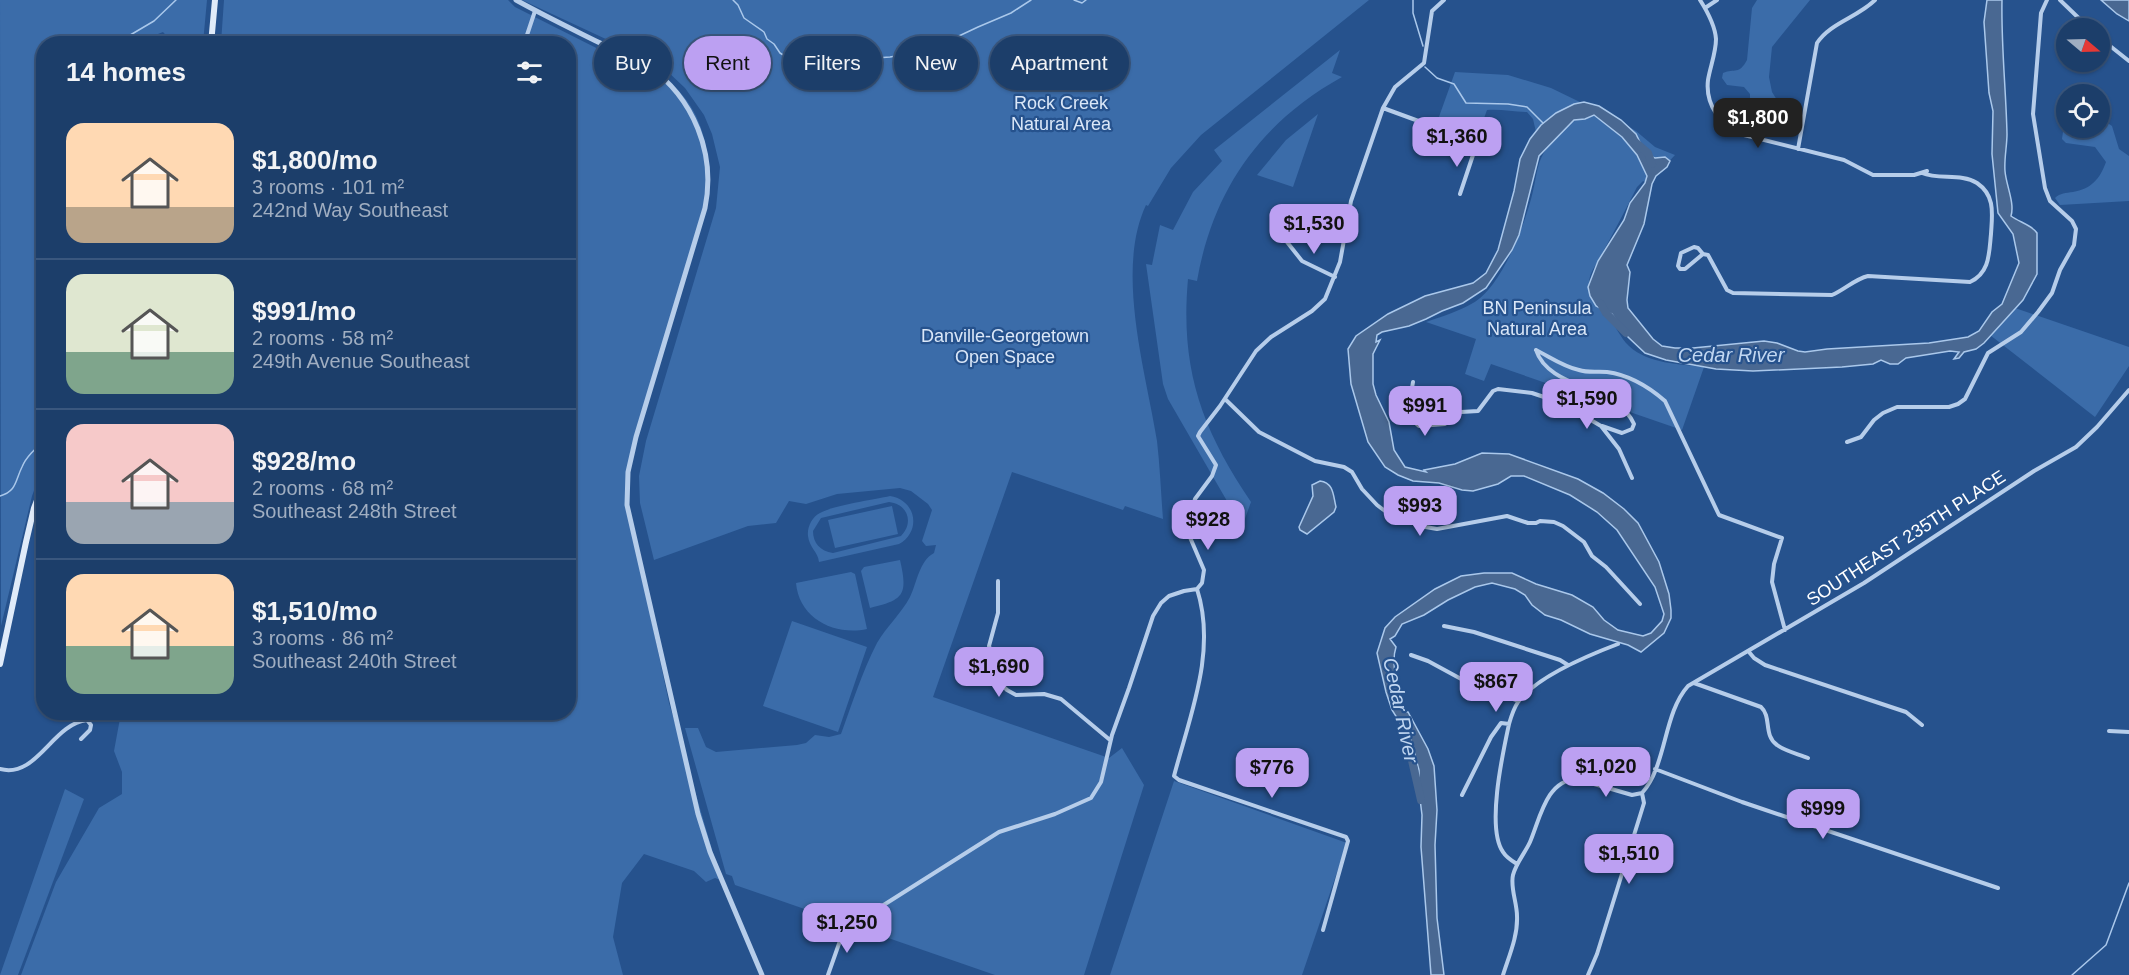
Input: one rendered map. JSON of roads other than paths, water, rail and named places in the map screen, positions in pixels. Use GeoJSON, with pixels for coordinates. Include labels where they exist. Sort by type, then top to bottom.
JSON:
{"type":"FeatureCollection","features":[{"type":"Feature","properties":{"kind":"main road"},"geometry":{"type":"LineString","coordinates":[[212,36],[215,0]]}},
{"type":"Feature","properties":{"kind":"main road"},"geometry":{"type":"LineString","coordinates":[[0,664],[36,508]]}},
{"type":"Feature","properties":{"kind":"street"},"geometry":{"type":"LineString","coordinates":[[516,0],[656,72],[675,91],[690,112],[706,152],[709,177],[705,207],[636,437],[628,472],[627,505],[698,814],[710,852],[762,975]]}},
{"type":"Feature","properties":{"kind":"street"},"geometry":{"type":"LineString","coordinates":[[828,975],[841,938],[852,925],[999,832],[1055,814],[1091,798],[1101,782],[1110,740],[1153,616],[1161,603],[1169,596],[1197,589],[1202,583],[1204,570],[1189,535],[1194,499],[1212,476],[1215,465],[1198,436],[1256,351],[1271,337],[1320,304],[1335,277],[1340,262],[1351,201],[1383,108],[1395,87],[1424,63],[1432,10],[1444,0]]}},
{"type":"Feature","properties":{"kind":"street"},"geometry":{"type":"LineString","coordinates":[[1700,0],[1714,28],[1716,38],[1708,90],[1716,114],[1722,122],[1738,133],[1844,160],[1873,175],[1927,171]]}},
{"type":"Feature","properties":{"kind":"street"},"geometry":{"type":"LineString","coordinates":[[1705,8],[1717,0]]}},
{"type":"Feature","properties":{"kind":"street"},"geometry":{"type":"LineString","coordinates":[[1798,149],[1817,43],[1827,32],[1875,0]]}},
{"type":"Feature","properties":{"kind":"street"},"geometry":{"type":"LineString","coordinates":[[1847,442],[1861,437],[1874,420],[1897,407],[1949,407],[1965,399],[1988,353],[2021,332],[2052,293],[2060,270],[2074,245],[2076,229],[2072,221],[2050,201],[2046,190],[2033,114],[2042,13],[2047,0]]}},
{"type":"Feature","properties":{"kind":"street"},"geometry":{"type":"LineString","coordinates":[[2060,0],[2079,18]]}},
{"type":"Feature","properties":{"kind":"street"},"geometry":{"type":"LineString","coordinates":[[527,36],[535,10]]}},
{"type":"Feature","properties":{"kind":"street"},"geometry":{"type":"LineString","coordinates":[[2110,46],[2129,61]]}},
{"type":"Feature","properties":{"kind":"street"},"geometry":{"type":"LineString","coordinates":[[1383,108],[1475,143],[1460,194]]}},
{"type":"Feature","properties":{"kind":"street"},"geometry":{"type":"LineString","coordinates":[[1703,254],[1684,270],[1678,266],[1681,253],[1698,248],[1711,259],[1727,290],[1733,293],[1832,295],[1868,276],[1970,282],[1983,272],[1991,248],[1994,218],[1988,194],[1977,183],[1967,179],[1934,177],[1922,173]]}},
{"type":"Feature","properties":{"kind":"street"},"geometry":{"type":"LineString","coordinates":[[1287,242],[1302,261],[1335,277]]}},
{"type":"Feature","properties":{"kind":"street"},"geometry":{"type":"LineString","coordinates":[[1413,382],[1409,406],[1412,420],[1419,426],[1445,424],[1461,411],[1478,411],[1493,391],[1498,389],[1532,393],[1562,403],[1601,426],[1622,434],[1632,429],[1634,424],[1620,406],[1543,366],[1536,350],[1569,367],[1581,371],[1618,374],[1654,391],[1665,401],[1719,515],[1782,538],[1774,564],[1772,582],[1785,631]]}},
{"type":"Feature","properties":{"kind":"street","name":"SOUTHEAST 235TH PLACE"},"geometry":{"type":"LineString","coordinates":[[1655,769],[1679,701],[1684,691],[1694,683],[1785,631],[1902,559],[2034,471],[2076,447],[2097,428],[2129,390]]}},
{"type":"Feature","properties":{"kind":"street"},"geometry":{"type":"LineString","coordinates":[[1225,399],[1259,432],[1315,461],[1344,467],[1352,472],[1362,489],[1377,505],[1385,511],[1420,526],[1437,529],[1507,516],[1528,523],[1554,522],[1563,526],[1584,542],[1592,556],[1606,567],[1640,603]]}},
{"type":"Feature","properties":{"kind":"street"},"geometry":{"type":"LineString","coordinates":[[1601,426],[1620,449],[1632,478]]}},
{"type":"Feature","properties":{"kind":"street"},"geometry":{"type":"LineString","coordinates":[[998,581],[998,613],[989,646],[1002,685],[1016,695],[1044,694],[1061,699],[1110,740]]}},
{"type":"Feature","properties":{"kind":"street"},"geometry":{"type":"LineString","coordinates":[[1197,589],[1203,608],[1206,637],[1201,677],[1174,776],[1346,837],[1348,841],[1323,930]]}},
{"type":"Feature","properties":{"kind":"street"},"geometry":{"type":"LineString","coordinates":[[1444,626],[1499,639],[1568,665]]}},
{"type":"Feature","properties":{"kind":"street"},"geometry":{"type":"LineString","coordinates":[[1517,864],[1501,849],[1496,810],[1498,782],[1509,724],[1518,701],[1539,683],[1568,665],[1618,644]]}},
{"type":"Feature","properties":{"kind":"street"},"geometry":{"type":"LineString","coordinates":[[1749,652],[1764,665],[1905,712],[1922,725]]}},
{"type":"Feature","properties":{"kind":"street"},"geometry":{"type":"LineString","coordinates":[[1411,655],[1462,681],[1518,701]]}},
{"type":"Feature","properties":{"kind":"street"},"geometry":{"type":"LineString","coordinates":[[1694,683],[1761,707],[1766,713],[1768,735],[1772,740],[1778,746],[1808,758]]}},
{"type":"Feature","properties":{"kind":"street"},"geometry":{"type":"LineString","coordinates":[[0,769],[17,769],[27,764],[70,724],[87,720],[91,725],[90,730],[81,739]]}},
{"type":"Feature","properties":{"kind":"street"},"geometry":{"type":"LineString","coordinates":[[1462,795],[1494,731],[1501,723],[1509,724]]}},
{"type":"Feature","properties":{"kind":"street"},"geometry":{"type":"LineString","coordinates":[[2109,731],[2129,732]]}},
{"type":"Feature","properties":{"kind":"street"},"geometry":{"type":"LineString","coordinates":[[1503,975],[1518,918],[1512,878],[1517,864],[1530,843],[1545,803],[1560,784],[1568,780],[1577,779],[1632,795],[1642,793],[1647,788],[1655,769],[1752,805],[1998,888]]}},
{"type":"Feature","properties":{"kind":"street"},"geometry":{"type":"LineString","coordinates":[[1588,975],[1644,803],[1642,793]]}},
{"type":"Feature","properties":{"kind":"water"},"geometry":{"type":"Polygon","coordinates":[[[1987,0],[2002,0],[2007,134],[2005,166],[2012,205],[2011,216],[2037,233],[2037,274],[2023,300],[1976,349],[1964,352],[1959,358],[1954,359],[1959,352],[1950,351],[1906,358],[1898,364],[1890,364],[1881,360],[1873,364],[1842,367],[1753,371],[1716,369],[1666,360],[1645,353],[1628,337],[1612,314],[1596,306],[1588,287],[1598,261],[1624,220],[1630,203],[1645,183],[1647,176],[1637,155],[1622,137],[1594,115],[1574,120],[1539,156],[1519,235],[1512,250],[1486,288],[1463,303],[1426,319],[1377,335],[1376,342],[1380,340],[1373,354],[1373,384],[1389,422],[1394,450],[1405,467],[1426,472],[1424,470],[1455,464],[1482,453],[1509,454],[1578,479],[1603,493],[1638,523],[1659,562],[1669,594],[1671,610],[1671,618],[1664,633],[1641,652],[1628,645],[1590,634],[1545,615],[1532,605],[1525,595],[1515,589],[1492,583],[1475,587],[1424,615],[1402,624],[1395,636],[1390,639],[1396,647],[1394,665],[1400,698],[1428,749],[1434,766],[1437,810],[1435,845],[1437,918],[1444,975],[1431,975],[1421,847],[1422,815],[1419,770],[1411,740],[1392,710],[1386,692],[1377,653],[1385,628],[1395,617],[1435,589],[1461,576],[1484,573],[1512,573],[1536,584],[1572,595],[1593,607],[1604,620],[1618,630],[1643,636],[1651,633],[1662,621],[1664,614],[1655,587],[1617,530],[1597,512],[1570,495],[1524,476],[1511,476],[1498,484],[1473,491],[1439,483],[1413,481],[1385,467],[1368,442],[1351,384],[1348,349],[1356,336],[1388,314],[1425,296],[1473,283],[1486,273],[1498,250],[1520,159],[1530,139],[1541,125],[1556,113],[1584,102],[1599,106],[1621,120],[1636,134],[1646,155],[1655,158],[1665,157],[1670,161],[1652,184],[1644,224],[1627,265],[1630,272],[1628,308],[1653,339],[1662,346],[1693,348],[1764,341],[1805,352],[1929,343],[1968,337],[1979,331],[1992,312],[2002,304],[2019,263],[2013,234],[1998,213],[1992,154],[1993,111],[1989,93],[1984,22],[1987,0]]]}},
{"type":"Feature","properties":{"kind":"water"},"geometry":{"type":"Polygon","coordinates":[[[2101,0],[2129,0],[2129,21],[2117,14],[2101,0]]]}},
{"type":"Feature","properties":{"kind":"water"},"geometry":{"type":"Polygon","coordinates":[[[1320,481],[1330,487],[1336,507],[1334,512],[1307,534],[1299,527],[1313,496],[1312,485],[1320,481]]]}},
{"type":"Feature","properties":{"kind":"waterway"},"geometry":{"type":"LineString","coordinates":[[129,36],[154,21],[176,0]]}},
{"type":"Feature","properties":{"kind":"waterway"},"geometry":{"type":"LineString","coordinates":[[733,0],[744,18],[764,32],[767,39],[780,53],[799,65],[890,57],[927,51],[1011,13],[1031,0]]}},
{"type":"Feature","properties":{"kind":"waterway"},"geometry":{"type":"LineString","coordinates":[[1074,0],[1082,3],[1086,0]]}},
{"type":"Feature","properties":{"kind":"waterway"},"geometry":{"type":"LineString","coordinates":[[1413,0],[1413,13],[1423,46]]}},
{"type":"Feature","properties":{"kind":"waterway"},"geometry":{"type":"LineString","coordinates":[[1425,67],[1437,78],[1454,84],[1466,103],[1527,107],[1543,123]]}},
{"type":"Feature","properties":{"kind":"waterway","name":"Cedar River"},"geometry":{"type":"LineString","coordinates":[[1634,141],[1648,153],[1652,164]]}},
{"type":"Feature","properties":{"kind":"waterway","name":"Cedar River"},"geometry":{"type":"LineString","coordinates":[[1601,304],[1606,313],[1626,333]]}},
{"type":"Feature","properties":{"kind":"waterway"},"geometry":{"type":"LineString","coordinates":[[0,496],[13,488],[26,460],[36,448]]}},
{"type":"Feature","properties":{"kind":"waterway","name":"Cedar River"},"geometry":{"type":"LineString","coordinates":[[1403,721],[1421,800]]}},
{"type":"Feature","properties":{"kind":"waterway"},"geometry":{"type":"LineString","coordinates":[[2072,975],[2106,945],[2129,883]]}},
{"type":"Feature","properties":{"kind":"park label","name":"Rock Creek Natural Area"},"geometry":{"type":"Point","coordinates":[1061,113]}},
{"type":"Feature","properties":{"kind":"park label","name":"BN Peninsula Natural Area"},"geometry":{"type":"Point","coordinates":[1537,318]}},
{"type":"Feature","properties":{"kind":"park label","name":"Danville-Georgetown Open Space"},"geometry":{"type":"Point","coordinates":[1005,346]}}]}
